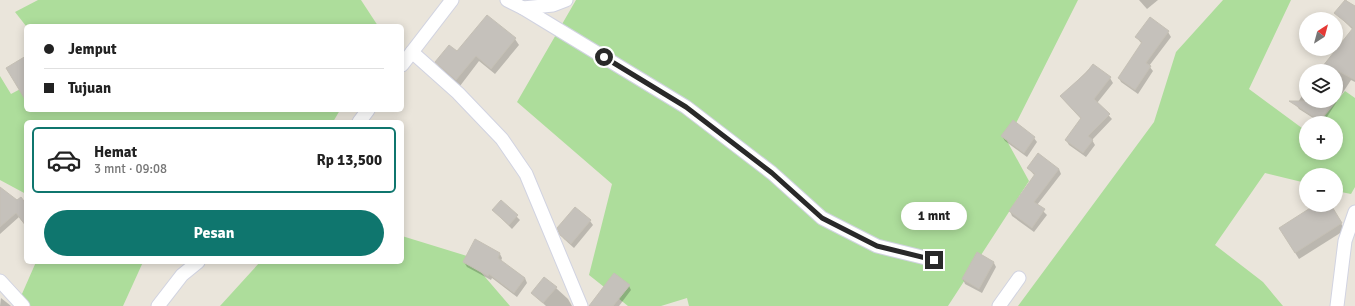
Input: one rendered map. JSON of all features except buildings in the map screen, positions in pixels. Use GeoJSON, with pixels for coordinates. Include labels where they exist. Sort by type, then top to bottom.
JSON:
{"type":"FeatureCollection","features":[{"type":"Feature","properties":{"kind":"street"},"geometry":{"type":"LineString","coordinates":[[404,62],[452,0]]}},
{"type":"Feature","properties":{"kind":"street"},"geometry":{"type":"LineString","coordinates":[[507,0],[523,8],[686,107],[772,173],[822,218],[877,246],[934,260]]}},
{"type":"Feature","properties":{"kind":"street"},"geometry":{"type":"LineString","coordinates":[[523,8],[553,5],[566,0]]}},
{"type":"Feature","properties":{"kind":"street"},"geometry":{"type":"LineString","coordinates":[[412,52],[458,93],[502,139],[526,174],[581,306]]}},
{"type":"Feature","properties":{"kind":"street"},"geometry":{"type":"LineString","coordinates":[[1337,306],[1345,241],[1355,212]]}},
{"type":"Feature","properties":{"kind":"street"},"geometry":{"type":"LineString","coordinates":[[158,306],[182,275],[196,264]]}},
{"type":"Feature","properties":{"kind":"street"},"geometry":{"type":"LineString","coordinates":[[999,306],[1019,278]]}},
{"type":"Feature","properties":{"kind":"street"},"geometry":{"type":"LineString","coordinates":[[0,281],[23,306]]}},
{"type":"Feature","properties":{"kind":"green space"},"geometry":{"type":"Polygon","coordinates":[[[38,0],[361,0],[377,24],[24,24],[15,12],[38,0]]]}},
{"type":"Feature","properties":{"kind":"green space"},"geometry":{"type":"Polygon","coordinates":[[[576,0],[1078,0],[1007,141],[1029,181],[948,306],[689,306],[687,298],[661,306],[628,306],[589,275],[612,184],[517,102],[576,0]]]}},
{"type":"Feature","properties":{"kind":"green space"},"geometry":{"type":"Polygon","coordinates":[[[1223,0],[1291,0],[1249,89],[1299,126],[1299,160],[1343,160],[1343,116],[1325,116],[1331,108],[1343,108],[1343,93],[1345,91],[1355,98],[1355,187],[1351,194],[1343,192],[1343,168],[1299,168],[1299,181],[1265,173],[1215,245],[1263,282],[1283,306],[1018,306],[1154,122],[1176,52],[1223,0]]]}},
{"type":"Feature","properties":{"kind":"green space"},"geometry":{"type":"Polygon","coordinates":[[[0,76],[11,94],[24,87],[24,112],[339,112],[334,120],[24,120],[24,193],[0,180],[0,76]]]}},
{"type":"Feature","properties":{"kind":"green space"},"geometry":{"type":"Polygon","coordinates":[[[404,237],[467,256],[510,306],[220,306],[258,264],[404,264],[404,237]]]}},
{"type":"Feature","properties":{"kind":"green space"},"geometry":{"type":"Polygon","coordinates":[[[35,264],[142,264],[123,306],[15,306],[18,303],[35,264]]]}},
{"type":"Feature","properties":{"kind":"route"},"geometry":{"type":"LineString","coordinates":[[604,57],[686,107],[772,173],[822,218],[877,246],[934,260]]}}]}
